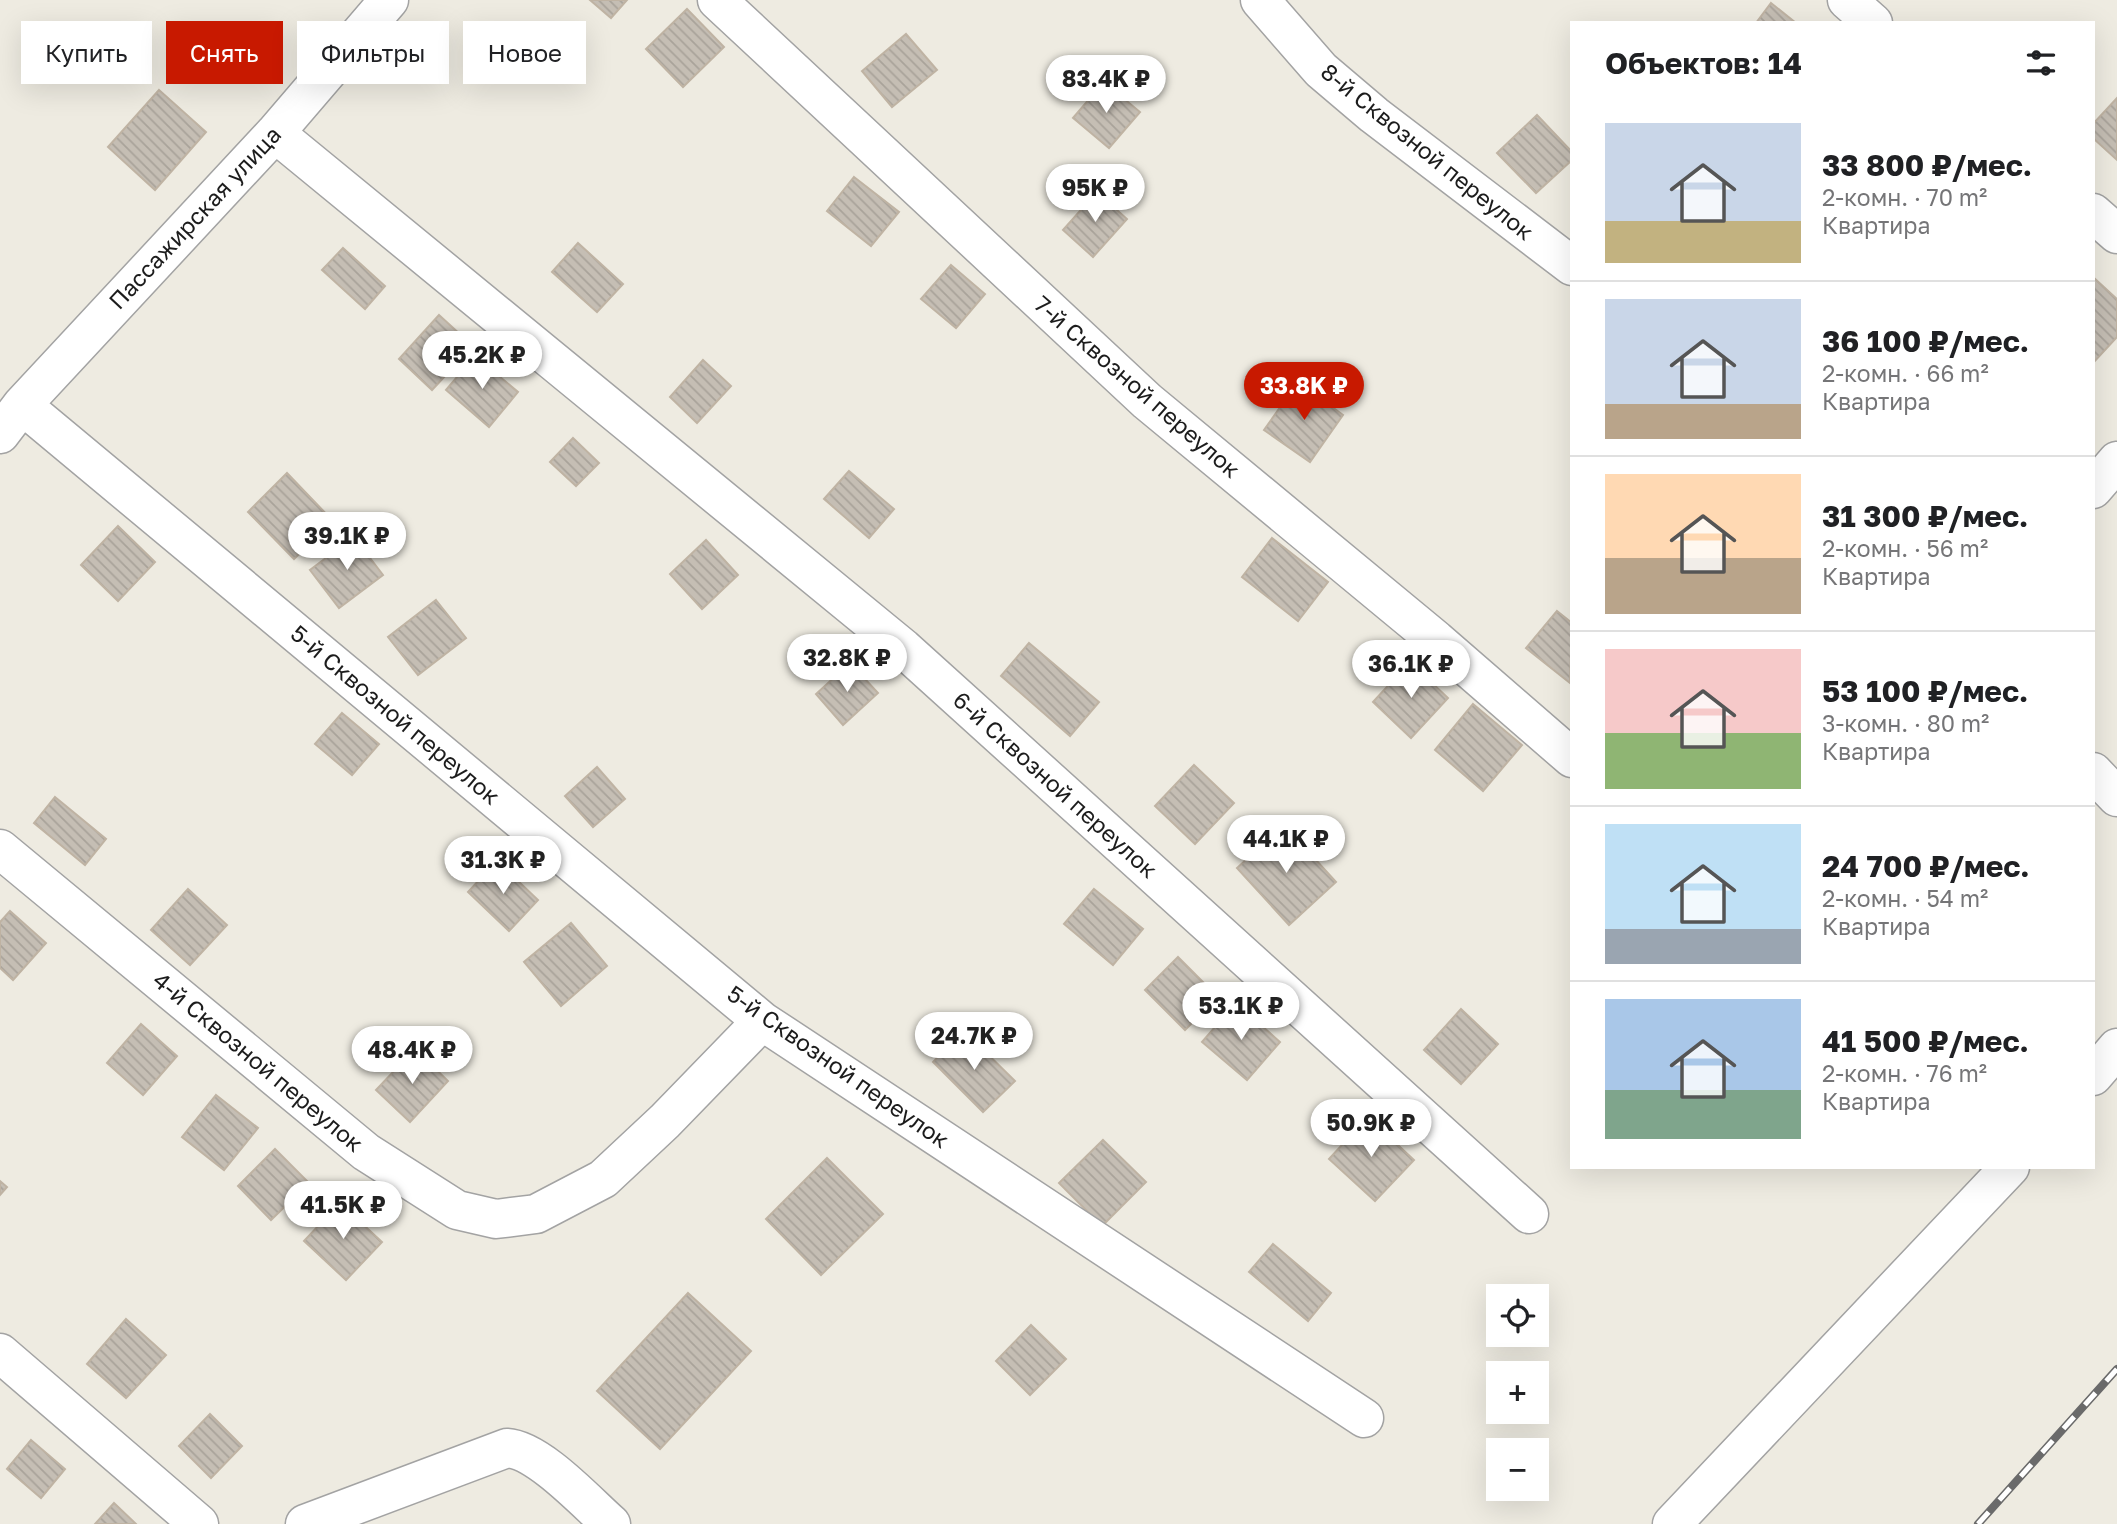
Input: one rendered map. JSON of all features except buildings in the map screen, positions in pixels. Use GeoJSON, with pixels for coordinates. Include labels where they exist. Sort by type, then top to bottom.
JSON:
{"type":"FeatureCollection","features":[{"type":"Feature","properties":{"kind":"street","name":"Пассажирская улица"},"geometry":{"type":"LineString","coordinates":[[11,420],[275,132],[389,0]]}},
{"type":"Feature","properties":{"kind":"street","name":"7-й Сквозной переулок"},"geometry":{"type":"LineString","coordinates":[[717,0],[1147,401],[1436,640],[1570,756]]}},
{"type":"Feature","properties":{"kind":"street","name":"8-й Сквозной переулок"},"geometry":{"type":"LineString","coordinates":[[1260,0],[1321,69],[1374,115],[1570,264]]}},
{"type":"Feature","properties":{"kind":"street"},"geometry":{"type":"LineString","coordinates":[[1847,0],[1871,21]]}},
{"type":"Feature","properties":{"kind":"street","name":"6-й Сквозной переулок"},"geometry":{"type":"LineString","coordinates":[[275,132],[903,648],[1529,1214]]}},
{"type":"Feature","properties":{"kind":"street"},"geometry":{"type":"LineString","coordinates":[[2095,216],[2117,234]]}},
{"type":"Feature","properties":{"kind":"street","name":"5-й Сквозной переулок"},"geometry":{"type":"LineString","coordinates":[[11,420],[762,1021],[1364,1418]]}},
{"type":"Feature","properties":{"kind":"street"},"geometry":{"type":"LineString","coordinates":[[2095,487],[2117,461]]}},
{"type":"Feature","properties":{"kind":"street"},"geometry":{"type":"LineString","coordinates":[[2095,774],[2117,797]]}},
{"type":"Feature","properties":{"kind":"street","name":"4-й Сквозной переулок"},"geometry":{"type":"LineString","coordinates":[[0,849],[366,1152],[457,1210],[496,1219],[536,1214],[603,1179],[665,1121],[762,1021]]}},
{"type":"Feature","properties":{"kind":"street"},"geometry":{"type":"LineString","coordinates":[[2095,1074],[2117,1048]]}},
{"type":"Feature","properties":{"kind":"street"},"geometry":{"type":"LineString","coordinates":[[1672,1524],[2008,1169]]}},
{"type":"Feature","properties":{"kind":"street"},"geometry":{"type":"LineString","coordinates":[[0,1353],[199,1524]]}},
{"type":"Feature","properties":{"kind":"street"},"geometry":{"type":"LineString","coordinates":[[305,1524],[507,1448],[517,1448],[534,1457],[611,1524]]}},
{"type":"Feature","properties":{"kind":"railway"},"geometry":{"type":"LineString","coordinates":[[1978,1524],[2117,1369]]}}]}
